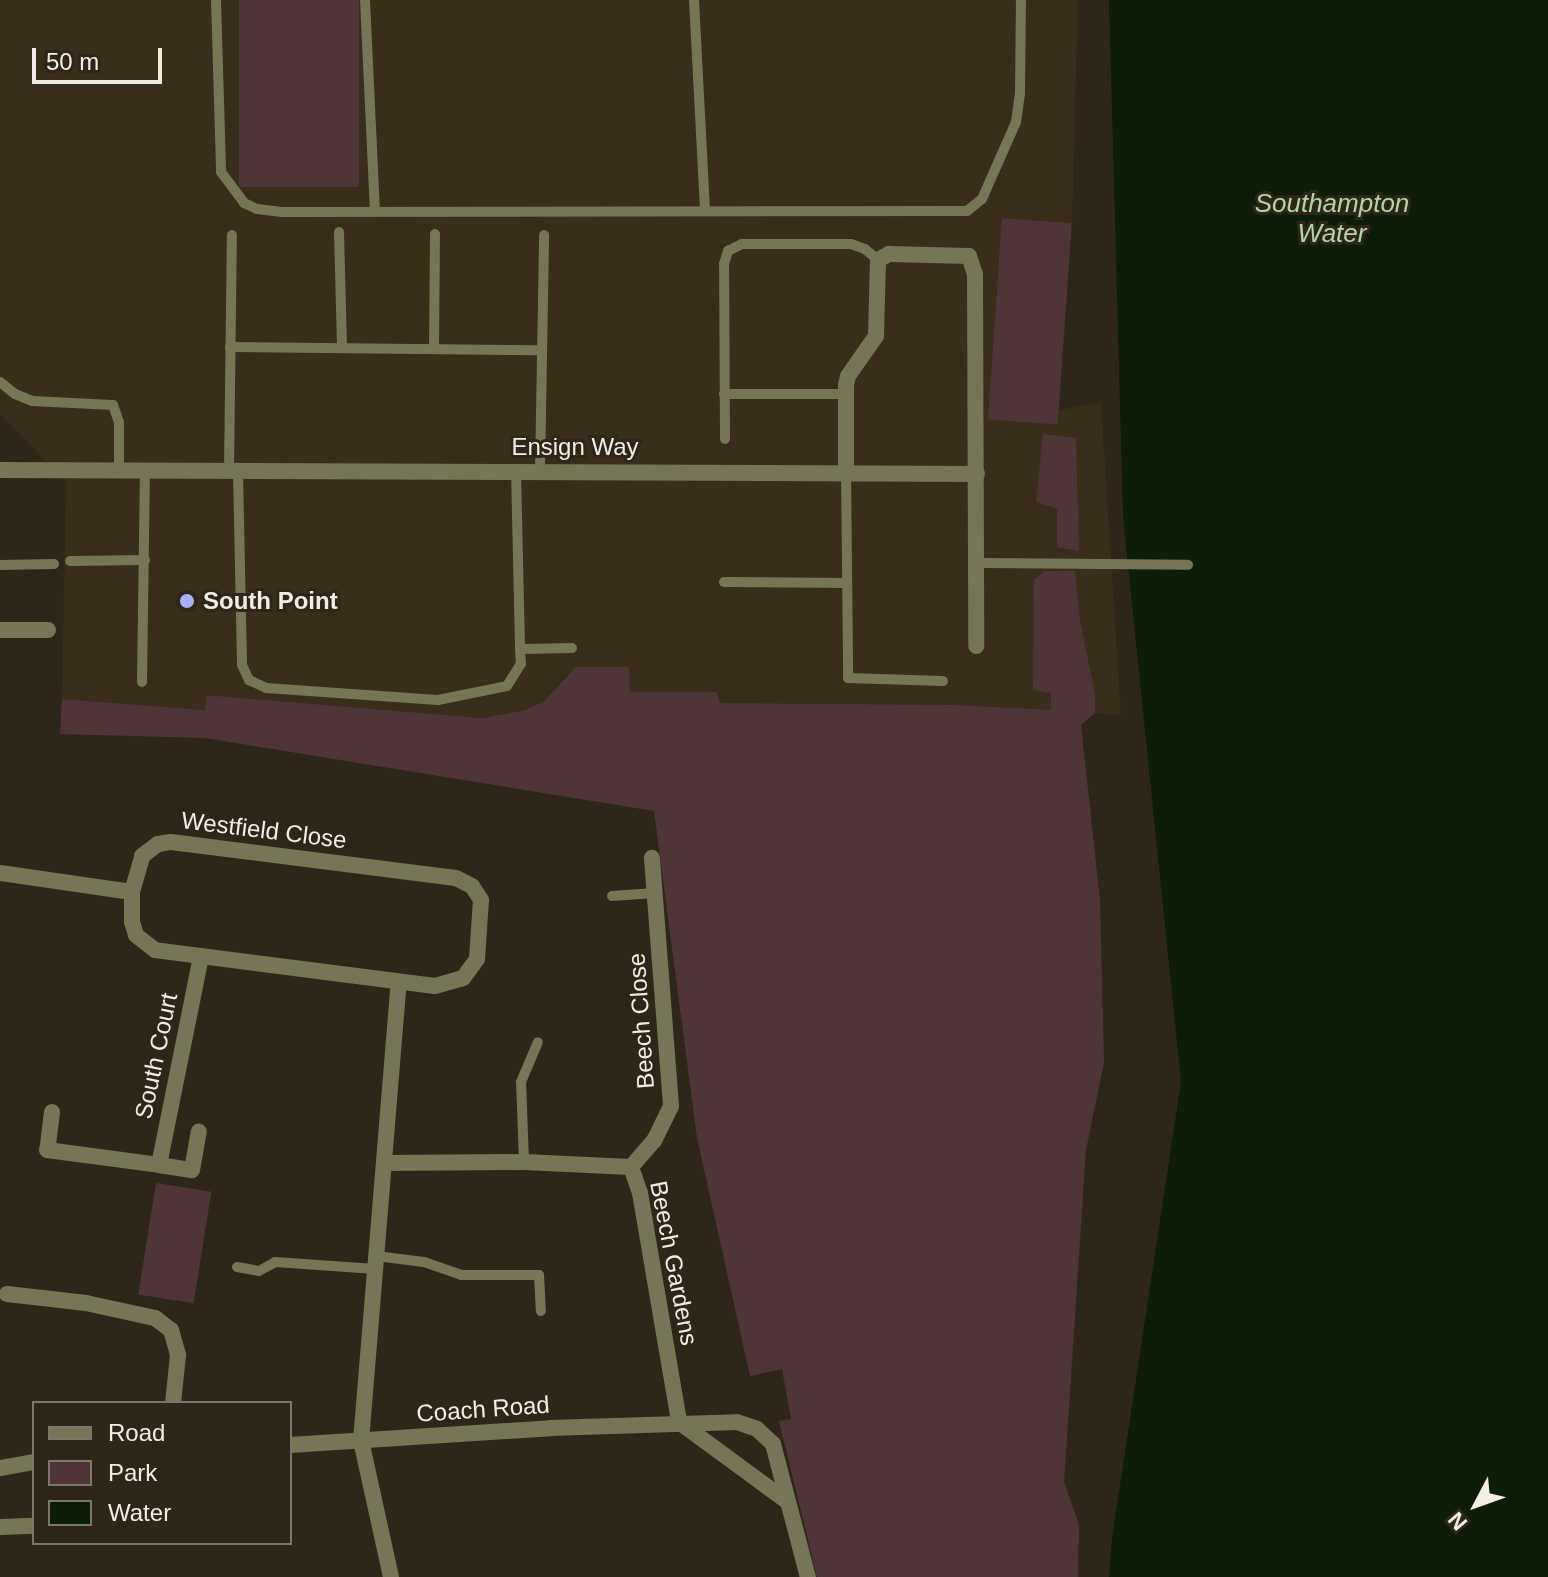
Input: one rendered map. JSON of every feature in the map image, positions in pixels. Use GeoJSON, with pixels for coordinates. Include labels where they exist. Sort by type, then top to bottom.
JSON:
{"type":"FeatureCollection","features":[{"type":"Feature","properties":{"kind":"street"},"geometry":{"type":"LineString","coordinates":[[846,470],[848,376],[876,336],[878,260],[889,254],[956,253],[969,256],[974,261],[976,646]]}},
{"type":"Feature","properties":{"kind":"street","name":"Ensign Way"},"geometry":{"type":"LineString","coordinates":[[0,470],[846,470],[977,474]]}},
{"type":"Feature","properties":{"kind":"street"},"geometry":{"type":"LineString","coordinates":[[0,630],[48,630]]}},
{"type":"Feature","properties":{"kind":"street","name":"Westfield Close"},"geometry":{"type":"LineString","coordinates":[[171,842],[456,878],[469,883],[478,894],[482,911],[477,959],[469,973],[447,986],[399,983],[201,956],[155,950],[139,941],[132,922],[132,892],[140,859],[158,844],[171,842]]}},
{"type":"Feature","properties":{"kind":"street","name":"Beech Close"},"geometry":{"type":"LineString","coordinates":[[631,1167],[654,1141],[671,1106],[652,858]]}},
{"type":"Feature","properties":{"kind":"street"},"geometry":{"type":"LineString","coordinates":[[0,873],[132,892]]}},
{"type":"Feature","properties":{"kind":"street","name":"South Court"},"geometry":{"type":"LineString","coordinates":[[159,1165],[201,956]]}},
{"type":"Feature","properties":{"kind":"street"},"geometry":{"type":"LineString","coordinates":[[391,1577],[361,1441],[399,983]]}},
{"type":"Feature","properties":{"kind":"street"},"geometry":{"type":"LineString","coordinates":[[52,1112],[47,1150],[192,1170],[199,1132]]}},
{"type":"Feature","properties":{"kind":"street","name":"Beech Gardens"},"geometry":{"type":"LineString","coordinates":[[384,1163],[524,1162],[631,1167],[640,1193],[679,1422]]}},
{"type":"Feature","properties":{"kind":"street"},"geometry":{"type":"LineString","coordinates":[[7,1294],[86,1303],[155,1318],[171,1330],[178,1355],[173,1401]]}},
{"type":"Feature","properties":{"kind":"street"},"geometry":{"type":"LineString","coordinates":[[679,1422],[788,1502],[808,1577]]}},
{"type":"Feature","properties":{"kind":"street","name":"Coach Road"},"geometry":{"type":"LineString","coordinates":[[292,1445],[679,1422],[737,1422],[757,1429],[773,1444],[788,1502]]}},
{"type":"Feature","properties":{"kind":"street"},"geometry":{"type":"LineString","coordinates":[[0,1468],[32,1462]]}},
{"type":"Feature","properties":{"kind":"street"},"geometry":{"type":"LineString","coordinates":[[0,1527],[32,1526]]}},
{"type":"Feature","properties":{"kind":"lane"},"geometry":{"type":"LineString","coordinates":[[216,0],[220,163],[230,188],[244,203],[267,211],[960,211],[974,208],[982,199],[1016,122],[1021,79],[1021,0]]}},
{"type":"Feature","properties":{"kind":"lane"},"geometry":{"type":"LineString","coordinates":[[365,0],[375,211]]}},
{"type":"Feature","properties":{"kind":"lane"},"geometry":{"type":"LineString","coordinates":[[694,0],[705,211]]}},
{"type":"Feature","properties":{"kind":"lane"},"geometry":{"type":"LineString","coordinates":[[339,232],[342,348]]}},
{"type":"Feature","properties":{"kind":"lane"},"geometry":{"type":"LineString","coordinates":[[434,349],[435,234]]}},
{"type":"Feature","properties":{"kind":"lane"},"geometry":{"type":"LineString","coordinates":[[232,235],[230,347],[234,472],[242,665],[249,680],[266,688],[438,700],[507,686],[521,664],[516,471]]}},
{"type":"Feature","properties":{"kind":"lane"},"geometry":{"type":"LineString","coordinates":[[540,471],[544,235]]}},
{"type":"Feature","properties":{"kind":"lane"},"geometry":{"type":"LineString","coordinates":[[725,439],[724,264],[733,246],[851,244],[865,249],[878,260]]}},
{"type":"Feature","properties":{"kind":"lane"},"geometry":{"type":"LineString","coordinates":[[230,347],[541,350]]}},
{"type":"Feature","properties":{"kind":"lane"},"geometry":{"type":"LineString","coordinates":[[0,382],[32,401],[113,405],[119,422],[119,472]]}},
{"type":"Feature","properties":{"kind":"lane"},"geometry":{"type":"LineString","coordinates":[[724,394],[846,394]]}},
{"type":"Feature","properties":{"kind":"lane"},"geometry":{"type":"LineString","coordinates":[[846,470],[848,678],[943,681]]}},
{"type":"Feature","properties":{"kind":"lane"},"geometry":{"type":"LineString","coordinates":[[142,682],[145,472]]}},
{"type":"Feature","properties":{"kind":"lane"},"geometry":{"type":"LineString","coordinates":[[70,561],[145,560]]}},
{"type":"Feature","properties":{"kind":"lane"},"geometry":{"type":"LineString","coordinates":[[976,563],[1188,565]]}},
{"type":"Feature","properties":{"kind":"lane"},"geometry":{"type":"LineString","coordinates":[[0,565],[54,564]]}},
{"type":"Feature","properties":{"kind":"lane"},"geometry":{"type":"LineString","coordinates":[[724,582],[847,583]]}},
{"type":"Feature","properties":{"kind":"lane"},"geometry":{"type":"LineString","coordinates":[[520,649],[572,648]]}},
{"type":"Feature","properties":{"kind":"lane"},"geometry":{"type":"LineString","coordinates":[[612,896],[655,893]]}},
{"type":"Feature","properties":{"kind":"lane"},"geometry":{"type":"LineString","coordinates":[[524,1162],[521,1082],[538,1042]]}},
{"type":"Feature","properties":{"kind":"lane"},"geometry":{"type":"LineString","coordinates":[[237,1267],[259,1271],[275,1262],[424,1262],[461,1275],[539,1275],[541,1311]]}},
{"type":"Feature","properties":{"kind":"shaded area"},"geometry":{"type":"Polygon","coordinates":[[[0,0],[1078,0],[1072,223],[1002,218],[1005,419],[1101,403],[1121,715],[958,705],[720,703],[717,692],[630,692],[628,667],[576,667],[544,701],[526,710],[482,718],[206,695],[205,710],[62,699],[66,481],[0,415],[0,0]]]}},
{"type":"Feature","properties":{"kind":"green space"},"geometry":{"type":"Polygon","coordinates":[[[239,0],[359,0],[359,187],[239,187],[239,0]]]}},
{"type":"Feature","properties":{"kind":"green space"},"geometry":{"type":"Polygon","coordinates":[[[1002,218],[1072,223],[1058,424],[988,420],[1002,218]]]}},
{"type":"Feature","properties":{"kind":"green space"},"geometry":{"type":"Polygon","coordinates":[[[1043,434],[1076,438],[1079,551],[1057,547],[1057,509],[1036,502],[1043,434]]]}},
{"type":"Feature","properties":{"kind":"green space"},"geometry":{"type":"Polygon","coordinates":[[[1045,571],[1075,571],[1079,615],[1095,694],[1095,713],[1081,725],[1100,900],[1104,1062],[1086,1150],[1064,1482],[1079,1525],[1078,1577],[817,1577],[779,1421],[791,1419],[782,1369],[750,1376],[697,1138],[654,811],[205,738],[60,734],[62,699],[205,710],[206,695],[482,718],[526,710],[544,701],[576,667],[629,667],[630,692],[717,692],[720,703],[958,705],[1051,710],[1051,693],[1033,690],[1034,580],[1045,571]]]}},
{"type":"Feature","properties":{"kind":"green space"},"geometry":{"type":"Polygon","coordinates":[[[156,1183],[211,1192],[194,1303],[138,1295],[156,1183]]]}},
{"type":"Feature","properties":{"kind":"water","name":"Southampton Water"},"geometry":{"type":"Polygon","coordinates":[[[1109,0],[1548,0],[1548,1577],[1109,1577],[1112,1538],[1181,1082],[1123,516],[1109,0]]]}},
{"type":"Feature","properties":{"kind":"place","name":"South Point"},"geometry":{"type":"Point","coordinates":[187,601]}}]}
